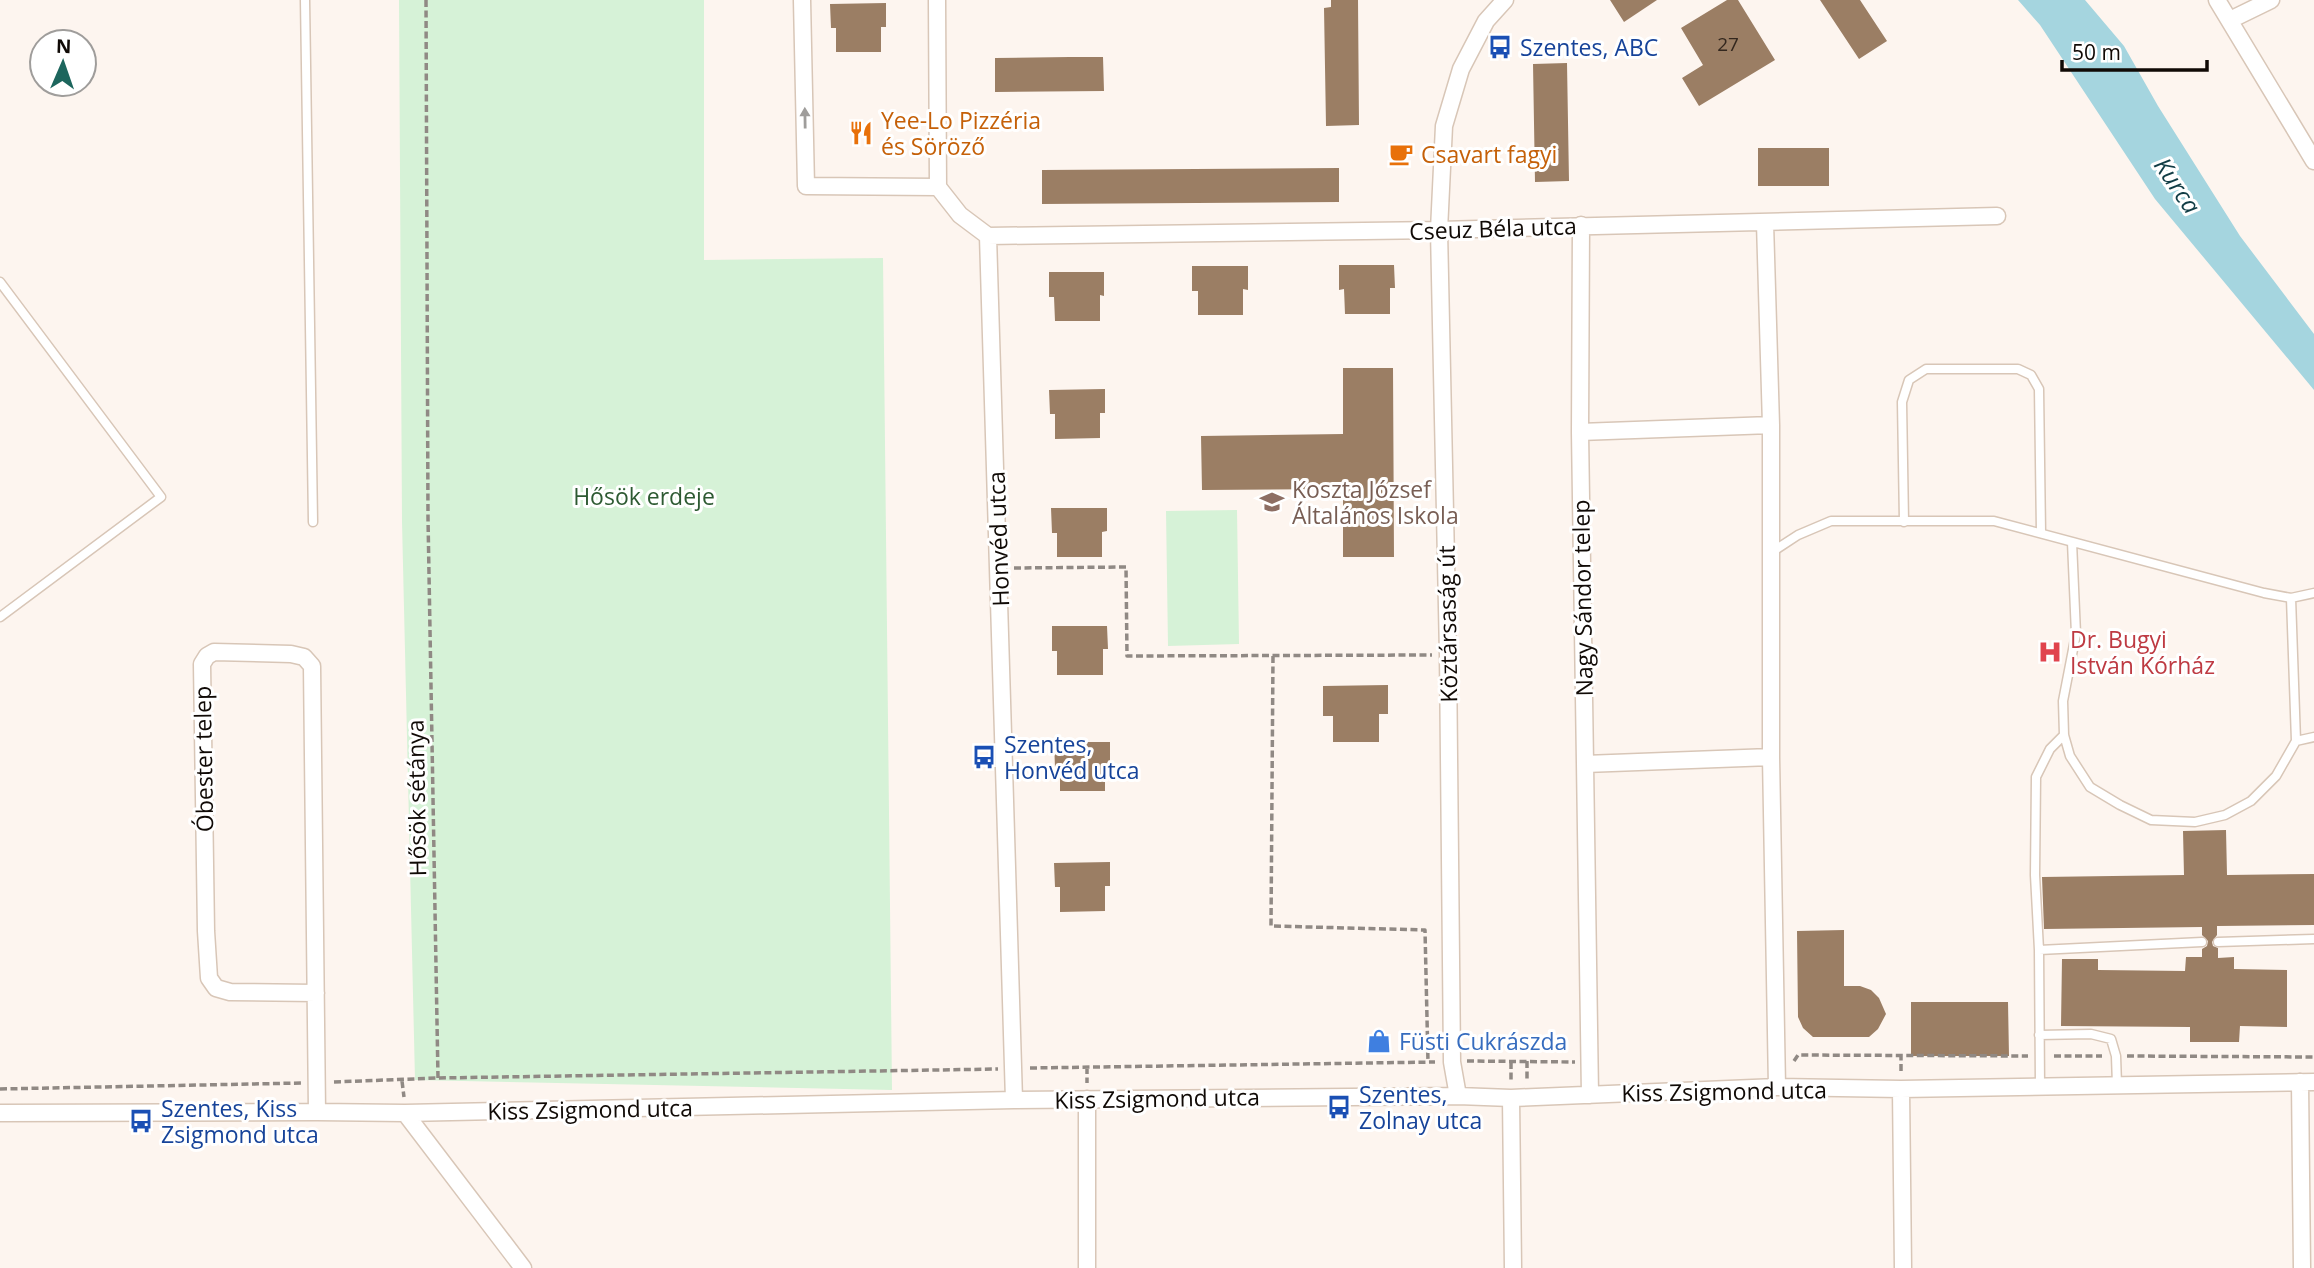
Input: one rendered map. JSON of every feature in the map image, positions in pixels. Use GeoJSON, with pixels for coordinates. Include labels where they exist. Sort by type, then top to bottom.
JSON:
{"type":"FeatureCollection","features":[{"type":"Feature","properties":{"kind":"street"},"geometry":{"type":"LineString","coordinates":[[802,0],[806,186],[938,187]]}},
{"type":"Feature","properties":{"kind":"street"},"geometry":{"type":"LineString","coordinates":[[937,0],[938,187],[960,215],[988,236]]}},
{"type":"Feature","properties":{"kind":"street","name":"Köztársaság út"},"geometry":{"type":"LineString","coordinates":[[1458,1096],[1452,1062],[1448,655],[1438,230],[1444,126],[1461,69],[1486,21],[1505,0]]}},
{"type":"Feature","properties":{"kind":"street"},"geometry":{"type":"LineString","coordinates":[[2217,0],[2314,162]]}},
{"type":"Feature","properties":{"kind":"street"},"geometry":{"type":"LineString","coordinates":[[2230,20],[2271,0]]}},
{"type":"Feature","properties":{"kind":"street","name":"Cseuz Béla utca"},"geometry":{"type":"LineString","coordinates":[[988,236],[1438,230],[1997,216]]}},
{"type":"Feature","properties":{"kind":"street"},"geometry":{"type":"LineString","coordinates":[[1765,223],[1771,425],[1771,757],[1777,1082]]}},
{"type":"Feature","properties":{"kind":"street","name":"Nagy Sándor telep"},"geometry":{"type":"LineString","coordinates":[[1581,225],[1580,432],[1590,1094]]}},
{"type":"Feature","properties":{"kind":"street","name":"Honvéd utca"},"geometry":{"type":"LineString","coordinates":[[988,236],[1014,1100]]}},
{"type":"Feature","properties":{"kind":"street"},"geometry":{"type":"LineString","coordinates":[[1580,432],[1771,425]]}},
{"type":"Feature","properties":{"kind":"street","name":"Óbester telep"},"geometry":{"type":"LineString","coordinates":[[316,993],[230,992],[216,988],[209,978],[202,664],[206,656],[214,652],[291,654],[304,657],[312,666],[316,993],[317,1112]]}},
{"type":"Feature","properties":{"kind":"street"},"geometry":{"type":"LineString","coordinates":[[1585,765],[1771,757]]}},
{"type":"Feature","properties":{"kind":"street","name":"Kiss Zsigmond utca"},"geometry":{"type":"LineString","coordinates":[[0,1113],[405,1114],[1014,1100],[1458,1096],[1511,1098],[1777,1082],[1901,1089],[2307,1082]]}},
{"type":"Feature","properties":{"kind":"street"},"geometry":{"type":"LineString","coordinates":[[2302,1268],[2307,1082]]}},
{"type":"Feature","properties":{"kind":"street"},"geometry":{"type":"LineString","coordinates":[[1901,1089],[1903,1268]]}},
{"type":"Feature","properties":{"kind":"street"},"geometry":{"type":"LineString","coordinates":[[1511,1098],[1513,1268]]}},
{"type":"Feature","properties":{"kind":"street"},"geometry":{"type":"LineString","coordinates":[[1087,1099],[1087,1268]]}},
{"type":"Feature","properties":{"kind":"street"},"geometry":{"type":"LineString","coordinates":[[405,1114],[523,1268]]}},
{"type":"Feature","properties":{"kind":"lane"},"geometry":{"type":"LineString","coordinates":[[304,0],[313,522]]}},
{"type":"Feature","properties":{"kind":"lane"},"geometry":{"type":"LineString","coordinates":[[0,282],[161,497],[0,617]]}},
{"type":"Feature","properties":{"kind":"lane"},"geometry":{"type":"LineString","coordinates":[[1904,522],[1902,402],[1909,380],[1926,369],[2018,369],[2031,375],[2039,389],[2041,533]]}},
{"type":"Feature","properties":{"kind":"lane"},"geometry":{"type":"LineString","coordinates":[[1771,553],[1798,535],[1831,521],[1994,521],[2291,598],[2314,593]]}},
{"type":"Feature","properties":{"kind":"lane"},"geometry":{"type":"LineString","coordinates":[[2072,542],[2076,634],[2063,701],[2064,735],[2070,756],[2090,787],[2151,820],[2195,822],[2225,815],[2251,801],[2276,776],[2296,741],[2291,598]]}},
{"type":"Feature","properties":{"kind":"lane"},"geometry":{"type":"LineString","coordinates":[[2040,1086],[2039,950],[2035,875],[2036,777],[2050,749],[2064,735]]}},
{"type":"Feature","properties":{"kind":"lane"},"geometry":{"type":"LineString","coordinates":[[2296,741],[2314,737]]}},
{"type":"Feature","properties":{"kind":"lane"},"geometry":{"type":"LineString","coordinates":[[2218,942],[2314,939]]}},
{"type":"Feature","properties":{"kind":"lane"},"geometry":{"type":"LineString","coordinates":[[2039,950],[2202,942]]}},
{"type":"Feature","properties":{"kind":"lane"},"geometry":{"type":"LineString","coordinates":[[2039,1035],[2091,1034],[2110,1039],[2116,1056],[2117,1085]]}},
{"type":"Feature","properties":{"kind":"path","name":"Hősök sétánya"},"geometry":{"type":"LineString","coordinates":[[426,0],[428,517],[438,1078]]}},
{"type":"Feature","properties":{"kind":"path"},"geometry":{"type":"LineString","coordinates":[[999,568],[1126,567],[1127,656],[1448,655]]}},
{"type":"Feature","properties":{"kind":"path"},"geometry":{"type":"LineString","coordinates":[[1273,656],[1271,926],[1425,930],[1428,1062]]}},
{"type":"Feature","properties":{"kind":"path"},"geometry":{"type":"LineString","coordinates":[[1777,1082],[1798,1055],[2314,1058]]}},
{"type":"Feature","properties":{"kind":"path"},"geometry":{"type":"LineString","coordinates":[[0,1089],[438,1078],[990,1068],[1015,1071],[1034,1067],[1428,1062],[1576,1062],[1589,1070]]}},
{"type":"Feature","properties":{"kind":"green space","name":"Hősök erdeje"},"geometry":{"type":"Polygon","coordinates":[[[399,0],[704,0],[704,260],[883,258],[892,1090],[415,1080],[402,522],[399,0]]]}},
{"type":"Feature","properties":{"kind":"green space"},"geometry":{"type":"Polygon","coordinates":[[[1237,510],[1239,644],[1168,646],[1166,511],[1237,510]]]}},
{"type":"Feature","properties":{"kind":"water","name":"Kurca"},"geometry":{"type":"Polygon","coordinates":[[[2018,0],[2085,0],[2124,46],[2158,106],[2240,236],[2314,334],[2314,390],[2155,199],[2040,25],[2018,0]]]}},
{"type":"Feature","properties":{"kind":"building"},"geometry":{"type":"Polygon","coordinates":[[[1331,0],[1358,0],[1359,125],[1326,126],[1324,8],[1331,7],[1331,0]]]}},
{"type":"Feature","properties":{"kind":"building"},"geometry":{"type":"Polygon","coordinates":[[[1610,0],[1657,0],[1624,22],[1610,0]]]}},
{"type":"Feature","properties":{"kind":"building"},"geometry":{"type":"Polygon","coordinates":[[[1727,0],[1738,0],[1775,60],[1699,106],[1682,78],[1703,65],[1681,28],[1727,0]]]}},
{"type":"Feature","properties":{"kind":"building"},"geometry":{"type":"Polygon","coordinates":[[[1820,0],[1860,0],[1887,41],[1859,59],[1820,0]]]}},
{"type":"Feature","properties":{"kind":"building"},"geometry":{"type":"Polygon","coordinates":[[[886,3],[886,27],[881,27],[881,52],[836,52],[836,28],[831,28],[830,4],[886,3]]]}},
{"type":"Feature","properties":{"kind":"building"},"geometry":{"type":"Polygon","coordinates":[[[1103,57],[1104,91],[995,92],[995,58],[1103,57]]]}},
{"type":"Feature","properties":{"kind":"building"},"geometry":{"type":"Polygon","coordinates":[[[1567,63],[1569,181],[1535,182],[1533,64],[1567,63]]]}},
{"type":"Feature","properties":{"kind":"building"},"geometry":{"type":"Polygon","coordinates":[[[1758,148],[1829,148],[1829,186],[1758,186],[1758,148]]]}},
{"type":"Feature","properties":{"kind":"building"},"geometry":{"type":"Polygon","coordinates":[[[1339,168],[1339,202],[1042,204],[1042,170],[1339,168]]]}},
{"type":"Feature","properties":{"kind":"building"},"geometry":{"type":"Polygon","coordinates":[[[1339,265],[1394,265],[1395,288],[1390,288],[1390,314],[1345,314],[1344,289],[1339,290],[1339,265]]]}},
{"type":"Feature","properties":{"kind":"building"},"geometry":{"type":"Polygon","coordinates":[[[1192,266],[1248,266],[1248,290],[1243,289],[1243,315],[1198,315],[1198,291],[1192,291],[1192,266]]]}},
{"type":"Feature","properties":{"kind":"building"},"geometry":{"type":"Polygon","coordinates":[[[1049,272],[1104,272],[1104,296],[1100,295],[1100,321],[1055,321],[1054,297],[1049,297],[1049,272]]]}},
{"type":"Feature","properties":{"kind":"building"},"geometry":{"type":"Polygon","coordinates":[[[1343,368],[1393,368],[1394,557],[1343,557],[1343,489],[1202,490],[1201,436],[1343,434],[1343,368]]]}},
{"type":"Feature","properties":{"kind":"building"},"geometry":{"type":"Polygon","coordinates":[[[1105,389],[1105,413],[1100,413],[1100,438],[1055,439],[1055,414],[1050,414],[1049,390],[1105,389]]]}},
{"type":"Feature","properties":{"kind":"building"},"geometry":{"type":"Polygon","coordinates":[[[1051,508],[1107,508],[1107,531],[1102,532],[1102,557],[1057,557],[1057,533],[1052,533],[1051,508]]]}},
{"type":"Feature","properties":{"kind":"building"},"geometry":{"type":"Polygon","coordinates":[[[1052,626],[1107,626],[1108,649],[1103,649],[1103,675],[1057,675],[1057,651],[1052,651],[1052,626]]]}},
{"type":"Feature","properties":{"kind":"building"},"geometry":{"type":"Polygon","coordinates":[[[1388,685],[1388,714],[1379,714],[1379,742],[1333,742],[1333,716],[1323,716],[1323,686],[1388,685]]]}},
{"type":"Feature","properties":{"kind":"building"},"geometry":{"type":"Polygon","coordinates":[[[1054,742],[1110,742],[1110,765],[1105,765],[1105,791],[1060,791],[1060,767],[1055,767],[1054,742]]]}},
{"type":"Feature","properties":{"kind":"building"},"geometry":{"type":"Polygon","coordinates":[[[2226,830],[2227,875],[2314,874],[2314,925],[2217,926],[2217,935],[2212,942],[2213,946],[2218,948],[2218,958],[2234,957],[2234,969],[2287,970],[2287,1027],[2240,1026],[2239,1042],[2190,1042],[2190,1027],[2061,1026],[2062,959],[2098,959],[2098,970],[2185,971],[2186,957],[2202,957],[2202,949],[2207,946],[2208,941],[2202,935],[2202,927],[2044,929],[2042,877],[2184,875],[2183,831],[2226,830]]]}},
{"type":"Feature","properties":{"kind":"building"},"geometry":{"type":"Polygon","coordinates":[[[1110,862],[1110,886],[1105,886],[1105,911],[1060,912],[1060,887],[1055,887],[1054,863],[1110,862]]]}},
{"type":"Feature","properties":{"kind":"building"},"geometry":{"type":"Polygon","coordinates":[[[1844,930],[1844,986],[1860,986],[1871,990],[1879,998],[1886,1014],[1878,1029],[1869,1037],[1813,1037],[1803,1028],[1798,1017],[1797,931],[1844,930]]]}},
{"type":"Feature","properties":{"kind":"building"},"geometry":{"type":"Polygon","coordinates":[[[1911,1002],[2008,1002],[2009,1056],[1911,1056],[1911,1002]]]}},
{"type":"Feature","properties":{"kind":"place","name":"Szentes, ABC"},"geometry":{"type":"Point","coordinates":[1500,47]}},
{"type":"Feature","properties":{"kind":"place","name":"Yee-Lo Pizzéria és Söröző"},"geometry":{"type":"Point","coordinates":[861,133]}},
{"type":"Feature","properties":{"kind":"place","name":"Csavart fagyi"},"geometry":{"type":"Point","coordinates":[1401,154]}},
{"type":"Feature","properties":{"kind":"place","name":"Koszta József Általános Iskola"},"geometry":{"type":"Point","coordinates":[1272,502]}},
{"type":"Feature","properties":{"kind":"place","name":"Dr. Bugyi István Kórház"},"geometry":{"type":"Point","coordinates":[2050,652]}},
{"type":"Feature","properties":{"kind":"place","name":"Szentes, Honvéd utca"},"geometry":{"type":"Point","coordinates":[984,757]}},
{"type":"Feature","properties":{"kind":"place","name":"Füsti Cukrászda"},"geometry":{"type":"Point","coordinates":[1379,1041]}},
{"type":"Feature","properties":{"kind":"place","name":"Szentes, Zolnay utca"},"geometry":{"type":"Point","coordinates":[1339,1107]}},
{"type":"Feature","properties":{"kind":"place","name":"Szentes, Kiss Zsigmond utca"},"geometry":{"type":"Point","coordinates":[141,1121]}}]}
